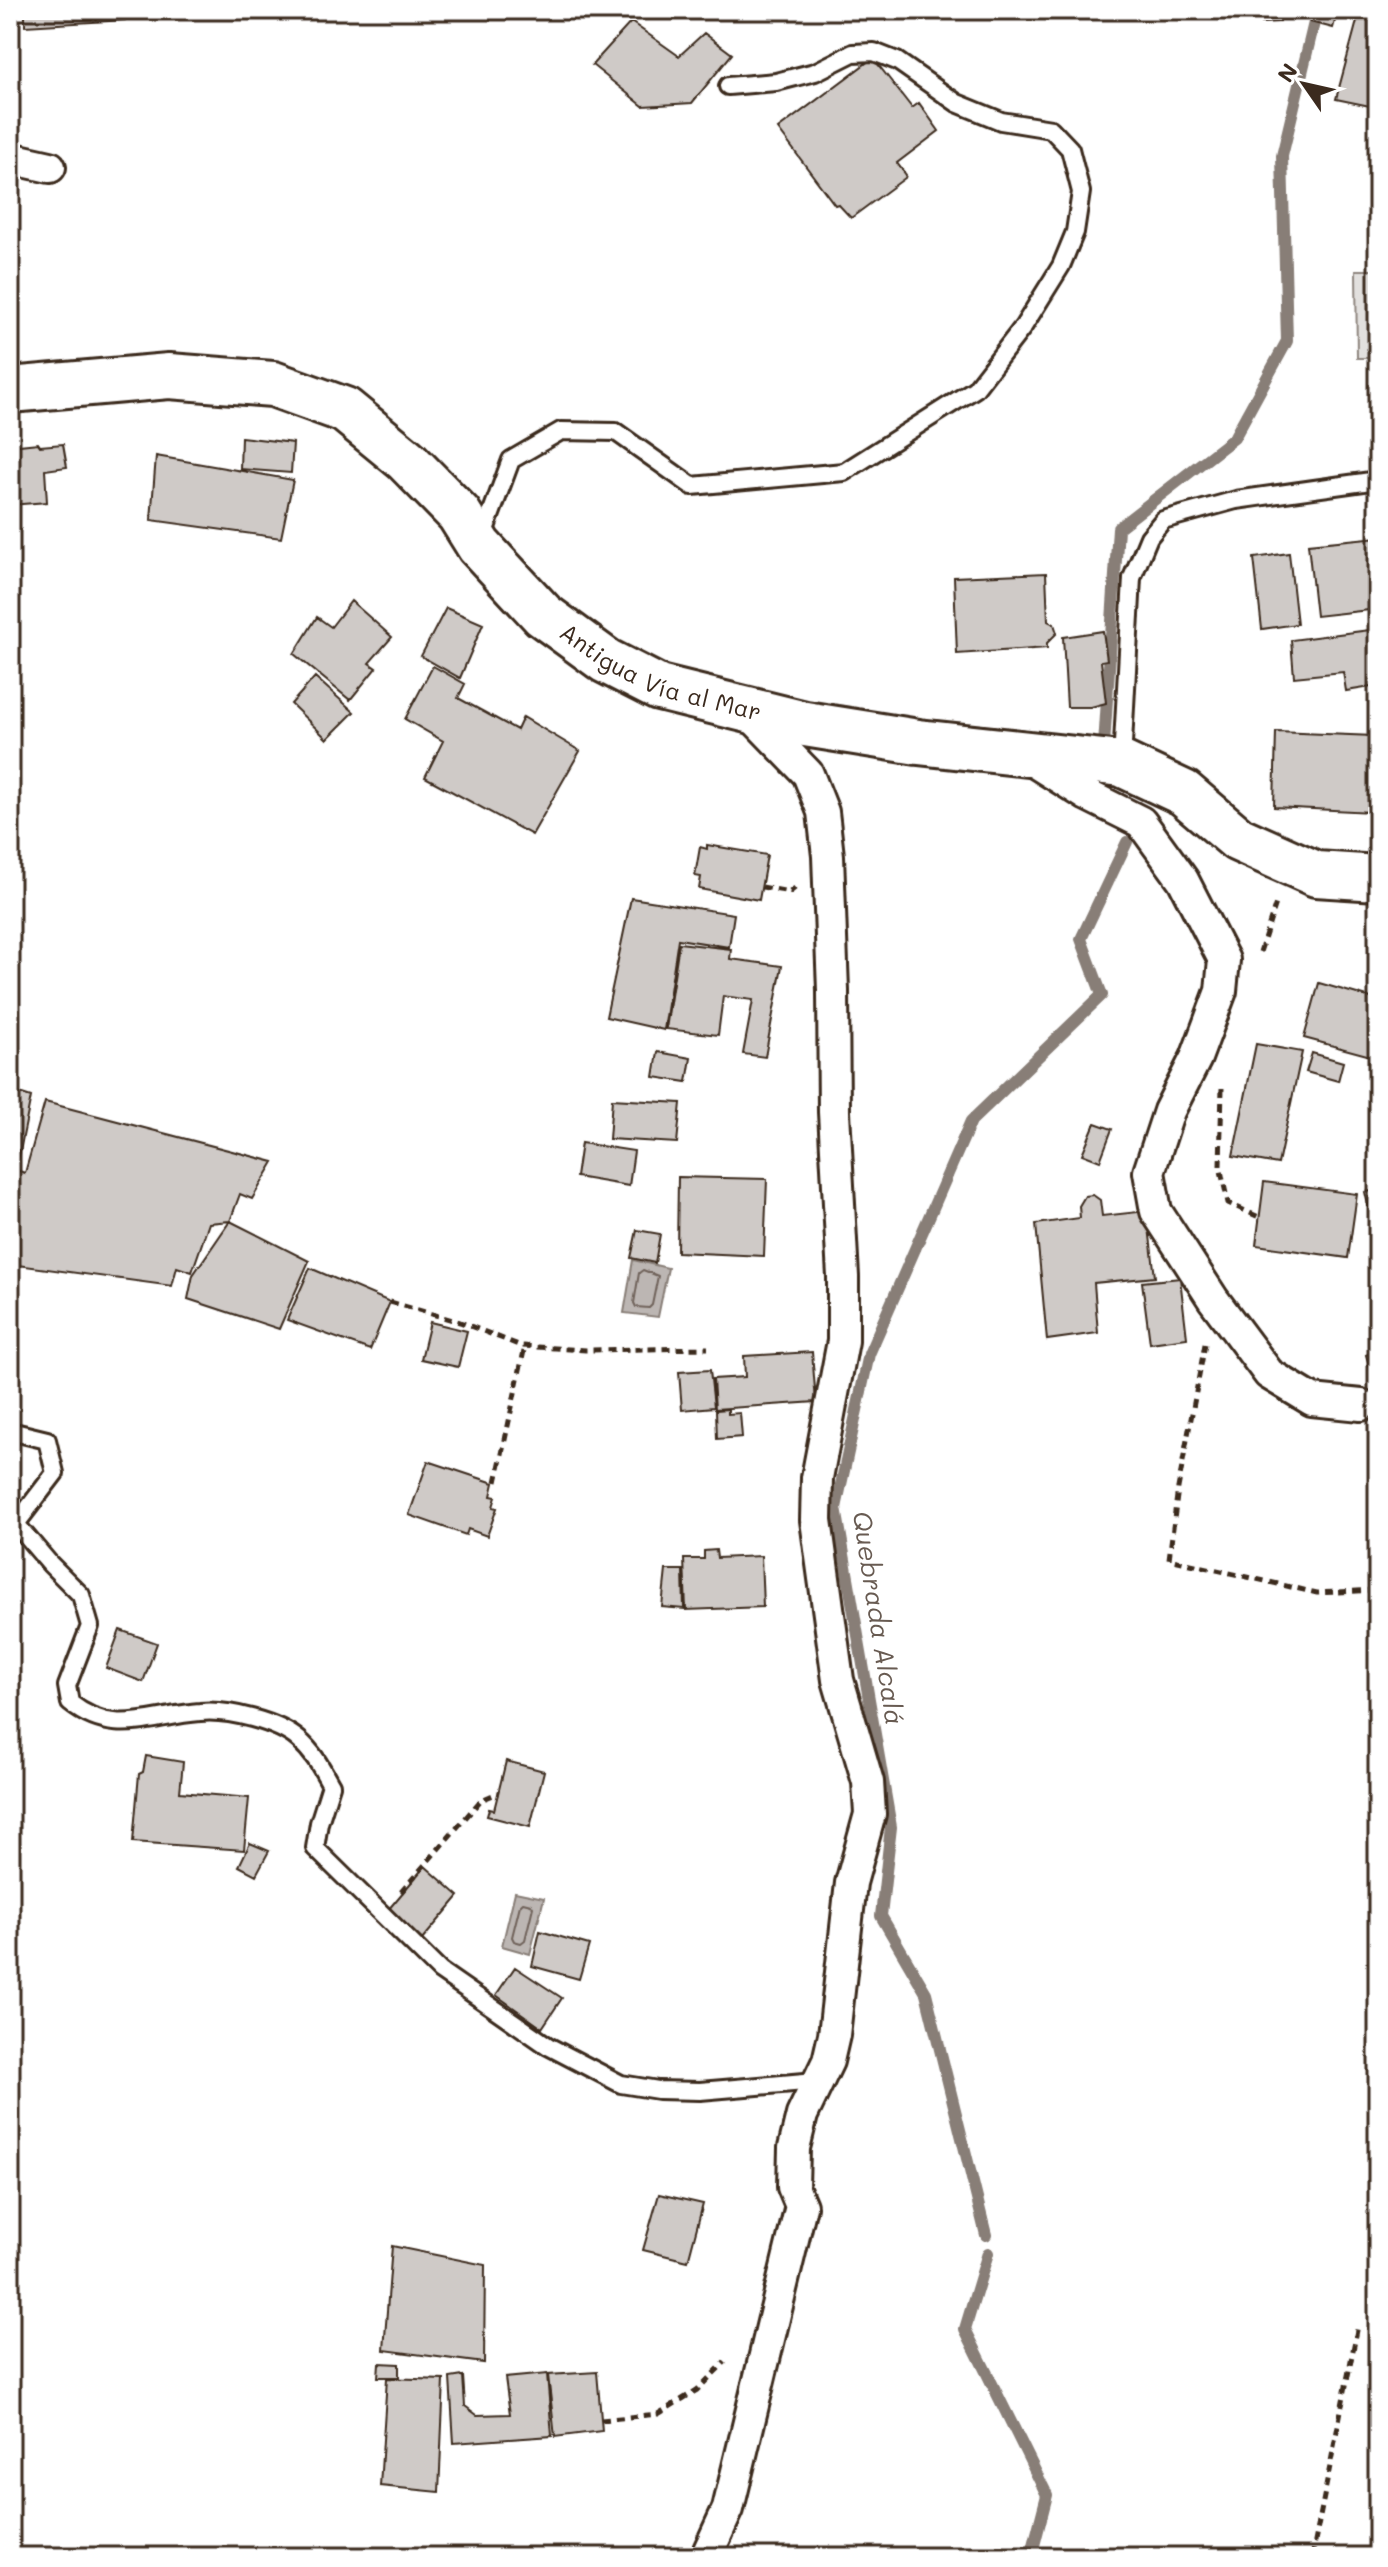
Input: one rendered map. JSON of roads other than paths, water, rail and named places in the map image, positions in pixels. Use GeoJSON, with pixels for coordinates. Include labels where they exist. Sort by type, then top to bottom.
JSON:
{"type":"FeatureCollection","features":[{"type":"Feature","properties":{"kind":"main road","name":"Antigua Vía al Mar"},"geometry":{"type":"LineString","coordinates":[[10,390],[169,376],[273,384],[345,410],[406,460],[459,514],[479,546],[543,615],[606,661],[659,688],[805,724],[904,740],[1122,764],[1184,793],[1238,839],[1316,874],[1378,878]]}},
{"type":"Feature","properties":{"kind":"street"},"geometry":{"type":"LineString","coordinates":[[10,158],[50,167]]}},
{"type":"Feature","properties":{"kind":"street"},"geometry":{"type":"LineString","coordinates":[[706,2557],[728,2509],[801,2206],[793,2187],[794,2148],[802,2115],[828,2061],[834,2035],[851,1883],[870,1814],[868,1782],[838,1680],[816,1520],[817,1478],[843,1341],[828,856],[823,812],[808,774],[747,711]]}},
{"type":"Feature","properties":{"kind":"street"},"geometry":{"type":"LineString","coordinates":[[1023,755],[1087,795],[1141,822],[1183,880],[1224,960],[1221,991],[1196,1058],[1169,1111],[1149,1172],[1156,1211],[1213,1299],[1269,1374],[1312,1400],[1361,1405]]}},
{"type":"Feature","properties":{"kind":"lane"},"geometry":{"type":"LineString","coordinates":[[479,546],[511,460],[561,431],[616,432],[692,486],[844,472],[975,389],[1023,327],[1061,266],[1075,232],[1081,192],[1070,149],[1051,129],[1001,121],[957,103],[897,61],[874,52],[853,53],[815,72],[776,82],[728,86]]}},
{"type":"Feature","properties":{"kind":"lane"},"geometry":{"type":"LineString","coordinates":[[1122,764],[1132,578],[1149,537],[1163,520],[1236,500],[1378,480]]}},
{"type":"Feature","properties":{"kind":"lane"},"geometry":{"type":"LineString","coordinates":[[10,1431],[47,1440],[55,1473],[16,1524],[81,1595],[90,1626],[67,1686],[70,1703],[87,1717],[114,1724],[203,1711],[265,1722],[297,1738],[314,1756],[331,1785],[315,1848],[440,1971],[548,2046],[621,2084],[658,2090],[700,2091],[816,2081]]}},
{"type":"Feature","properties":{"kind":"water"},"geometry":{"type":"Polygon","coordinates":[[[633,1260],[668,1268],[658,1317],[624,1313],[633,1260]]]}},
{"type":"Feature","properties":{"kind":"water"},"geometry":{"type":"Polygon","coordinates":[[[515,1892],[544,1898],[530,1954],[502,1946],[515,1892]]]}},
{"type":"Feature","properties":{"kind":"waterway","name":"Quebrada Alcalá"},"geometry":{"type":"LineString","coordinates":[[1104,746],[1118,528],[1234,438],[1287,341],[1282,156],[1317,10]]}},
{"type":"Feature","properties":{"kind":"waterway","name":"Quebrada Alcalá"},"geometry":{"type":"LineString","coordinates":[[986,2235],[926,1993],[881,1916],[891,1827],[836,1508],[869,1354],[971,1121],[1102,995],[1081,939],[1127,842]]}},
{"type":"Feature","properties":{"kind":"waterway","name":"Quebrada Alcalá"},"geometry":{"type":"LineString","coordinates":[[988,2253],[965,2329],[1047,2495],[1031,2557]]}}]}
